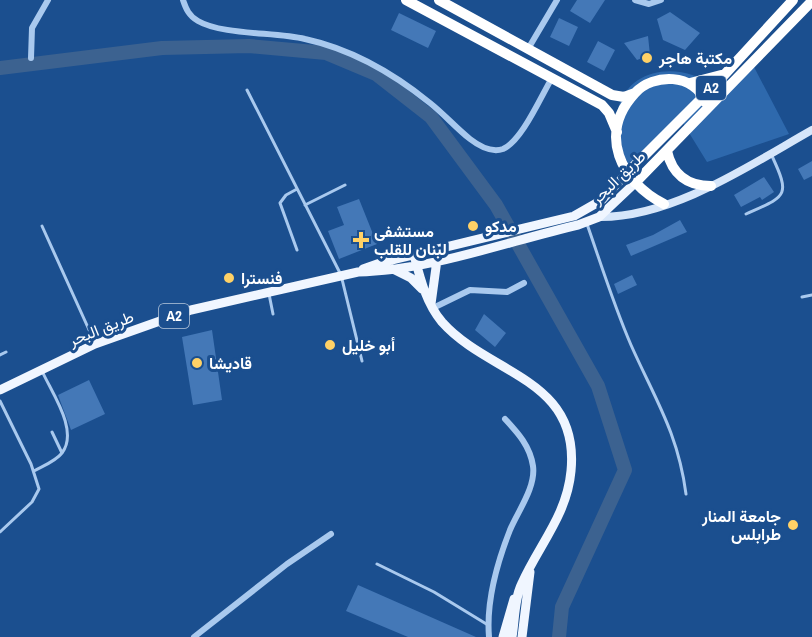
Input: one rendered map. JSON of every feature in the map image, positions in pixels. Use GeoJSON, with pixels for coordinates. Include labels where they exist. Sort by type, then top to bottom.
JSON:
{"type":"FeatureCollection","features":[{"type":"Feature","properties":{"kind":"highway","name":"طريق البحر"},"geometry":{"type":"LineString","coordinates":[[406,0],[602,105],[609,113],[616,132],[618,153],[631,169]]}},
{"type":"Feature","properties":{"kind":"highway"},"geometry":{"type":"LineString","coordinates":[[439,0],[612,95],[624,97],[635,93]]}},
{"type":"Feature","properties":{"kind":"highway","name":"A2"},"geometry":{"type":"LineString","coordinates":[[631,169],[727,72],[793,0]]}},
{"type":"Feature","properties":{"kind":"highway","name":"A2"},"geometry":{"type":"LineString","coordinates":[[635,93],[655,81],[667,79],[690,83],[703,97],[708,109],[812,0]]}},
{"type":"Feature","properties":{"kind":"highway"},"geometry":{"type":"LineString","coordinates":[[775,18],[785,29]]}},
{"type":"Feature","properties":{"kind":"highway"},"geometry":{"type":"LineString","coordinates":[[690,83],[727,72]]}},
{"type":"Feature","properties":{"kind":"highway","name":"طريق البحر"},"geometry":{"type":"LineString","coordinates":[[616,132],[619,121],[635,93]]}},
{"type":"Feature","properties":{"kind":"highway","name":"طريق البحر"},"geometry":{"type":"LineString","coordinates":[[635,183],[708,109]]}},
{"type":"Feature","properties":{"kind":"highway"},"geometry":{"type":"LineString","coordinates":[[667,151],[674,170],[681,178],[690,183],[711,186]]}},
{"type":"Feature","properties":{"kind":"highway"},"geometry":{"type":"LineString","coordinates":[[631,169],[645,173]]}},
{"type":"Feature","properties":{"kind":"highway"},"geometry":{"type":"LineString","coordinates":[[631,169],[635,183],[664,204]]}},
{"type":"Feature","properties":{"kind":"main road","name":"طريق البحر"},"geometry":{"type":"LineString","coordinates":[[358,272],[380,262],[437,260],[583,212],[611,192],[631,169]]}},
{"type":"Feature","properties":{"kind":"main road","name":"طريق البحر"},"geometry":{"type":"LineString","coordinates":[[0,390],[96,344],[191,310],[341,275],[393,269],[415,260],[510,237],[586,222],[599,217],[635,183]]}},
{"type":"Feature","properties":{"kind":"main road"},"geometry":{"type":"LineString","coordinates":[[433,280],[451,256]]}},
{"type":"Feature","properties":{"kind":"main road"},"geometry":{"type":"LineString","coordinates":[[415,260],[424,293]]}},
{"type":"Feature","properties":{"kind":"main road"},"geometry":{"type":"LineString","coordinates":[[433,306],[433,280],[437,260]]}},
{"type":"Feature","properties":{"kind":"main road"},"geometry":{"type":"LineString","coordinates":[[393,269],[411,278],[451,330],[541,390],[564,423],[570,440],[572,469],[562,511],[510,607],[503,637]]}},
{"type":"Feature","properties":{"kind":"main road"},"geometry":{"type":"LineString","coordinates":[[522,637],[530,569]]}},
{"type":"Feature","properties":{"kind":"main road"},"geometry":{"type":"LineString","coordinates":[[512,637],[519,592]]}},
{"type":"Feature","properties":{"kind":"street"},"geometry":{"type":"LineString","coordinates":[[31,58],[32,28],[48,0]]}},
{"type":"Feature","properties":{"kind":"street"},"geometry":{"type":"LineString","coordinates":[[183,0],[192,16],[213,27],[292,36],[330,44],[373,65],[430,103],[480,146],[492,150],[501,150],[518,136],[552,78]]}},
{"type":"Feature","properties":{"kind":"street"},"geometry":{"type":"LineString","coordinates":[[528,49],[557,0]]}},
{"type":"Feature","properties":{"kind":"street"},"geometry":{"type":"LineString","coordinates":[[635,0],[649,4],[661,0]]}},
{"type":"Feature","properties":{"kind":"street"},"geometry":{"type":"LineString","coordinates":[[599,217],[620,216],[664,204],[711,186],[812,130]]}},
{"type":"Feature","properties":{"kind":"street"},"geometry":{"type":"LineString","coordinates":[[433,306],[470,290],[507,292],[524,284]]}},
{"type":"Feature","properties":{"kind":"street"},"geometry":{"type":"LineString","coordinates":[[489,637],[488,625],[494,579],[511,529],[527,495],[534,467],[525,441],[505,419]]}},
{"type":"Feature","properties":{"kind":"street"},"geometry":{"type":"LineString","coordinates":[[194,637],[287,564],[331,534]]}},
{"type":"Feature","properties":{"kind":"lane"},"geometry":{"type":"LineString","coordinates":[[247,90],[341,275],[362,361]]}},
{"type":"Feature","properties":{"kind":"lane"},"geometry":{"type":"LineString","coordinates":[[746,214],[771,203],[783,192],[785,183],[771,153]]}},
{"type":"Feature","properties":{"kind":"lane"},"geometry":{"type":"LineString","coordinates":[[305,205],[345,185]]}},
{"type":"Feature","properties":{"kind":"lane"},"geometry":{"type":"LineString","coordinates":[[297,189],[286,195],[280,203],[297,250]]}},
{"type":"Feature","properties":{"kind":"lane"},"geometry":{"type":"LineString","coordinates":[[586,222],[631,344],[673,434],[682,461],[686,494]]}},
{"type":"Feature","properties":{"kind":"lane"},"geometry":{"type":"LineString","coordinates":[[42,226],[96,344]]}},
{"type":"Feature","properties":{"kind":"lane"},"geometry":{"type":"LineString","coordinates":[[268,293],[273,314]]}},
{"type":"Feature","properties":{"kind":"lane"},"geometry":{"type":"LineString","coordinates":[[802,297],[812,295]]}},
{"type":"Feature","properties":{"kind":"lane"},"geometry":{"type":"LineString","coordinates":[[0,355],[6,352]]}},
{"type":"Feature","properties":{"kind":"lane"},"geometry":{"type":"LineString","coordinates":[[34,471],[62,453],[68,438],[66,425],[42,371]]}},
{"type":"Feature","properties":{"kind":"lane"},"geometry":{"type":"LineString","coordinates":[[0,401],[39,483],[36,495],[0,532]]}},
{"type":"Feature","properties":{"kind":"lane"},"geometry":{"type":"LineString","coordinates":[[52,432],[62,453]]}},
{"type":"Feature","properties":{"kind":"lane"},"geometry":{"type":"LineString","coordinates":[[377,564],[434,592],[488,625]]}},
{"type":"Feature","properties":{"kind":"shaded area"},"geometry":{"type":"Polygon","coordinates":[[[754,67],[789,134],[707,162],[683,123],[631,167],[623,151],[618,109],[624,94],[634,83],[659,72],[674,71],[701,79],[713,87],[754,67]]]}},
{"type":"Feature","properties":{"kind":"building"},"geometry":{"type":"Polygon","coordinates":[[[577,0],[605,0],[590,23],[570,11],[577,0]]]}},
{"type":"Feature","properties":{"kind":"building"},"geometry":{"type":"Polygon","coordinates":[[[670,12],[700,33],[685,50],[663,40],[657,19],[670,12]]]}},
{"type":"Feature","properties":{"kind":"building"},"geometry":{"type":"Polygon","coordinates":[[[399,13],[436,31],[428,48],[391,30],[399,13]]]}},
{"type":"Feature","properties":{"kind":"building"},"geometry":{"type":"Polygon","coordinates":[[[559,18],[578,27],[569,46],[550,37],[559,18]]]}},
{"type":"Feature","properties":{"kind":"building"},"geometry":{"type":"Polygon","coordinates":[[[648,36],[650,55],[637,60],[624,43],[648,36]]]}},
{"type":"Feature","properties":{"kind":"building"},"geometry":{"type":"Polygon","coordinates":[[[598,41],[615,50],[604,71],[587,62],[598,41]]]}},
{"type":"Feature","properties":{"kind":"building"},"geometry":{"type":"Polygon","coordinates":[[[812,161],[812,176],[804,180],[798,169],[812,161]]]}},
{"type":"Feature","properties":{"kind":"building"},"geometry":{"type":"Polygon","coordinates":[[[764,177],[774,192],[762,200],[760,197],[741,207],[734,195],[764,177]]]}},
{"type":"Feature","properties":{"kind":"building"},"geometry":{"type":"Polygon","coordinates":[[[359,199],[377,244],[339,259],[328,231],[344,225],[337,207],[359,199]]]}},
{"type":"Feature","properties":{"kind":"building"},"geometry":{"type":"Polygon","coordinates":[[[680,220],[687,232],[631,256],[626,245],[653,235],[680,220]]]}},
{"type":"Feature","properties":{"kind":"building"},"geometry":{"type":"Polygon","coordinates":[[[632,275],[637,285],[618,294],[614,284],[632,275]]]}},
{"type":"Feature","properties":{"kind":"building"},"geometry":{"type":"Polygon","coordinates":[[[484,314],[506,333],[495,347],[475,330],[484,314]]]}},
{"type":"Feature","properties":{"kind":"building"},"geometry":{"type":"Polygon","coordinates":[[[212,330],[222,400],[193,405],[182,337],[212,330]]]}},
{"type":"Feature","properties":{"kind":"building"},"geometry":{"type":"Polygon","coordinates":[[[89,380],[105,414],[71,430],[58,395],[89,380]]]}},
{"type":"Feature","properties":{"kind":"building"},"geometry":{"type":"Polygon","coordinates":[[[358,585],[476,637],[408,637],[346,611],[358,585]]]}},
{"type":"Feature","properties":{"kind":"waterway"},"geometry":{"type":"LineString","coordinates":[[0,68],[162,48],[249,46],[326,53],[376,74],[431,117],[496,205],[598,386],[625,470],[562,607],[559,637]]}},
{"type":"Feature","properties":{"kind":"place","name":"مكتبة هاجر"},"geometry":{"type":"Point","coordinates":[647,58]}},
{"type":"Feature","properties":{"kind":"place","name":"مدكو"},"geometry":{"type":"Point","coordinates":[473,226]}},
{"type":"Feature","properties":{"kind":"place","name":"مستشفى لبنان للقلب"},"geometry":{"type":"Point","coordinates":[361,240]}},
{"type":"Feature","properties":{"kind":"place","name":"فنسترا"},"geometry":{"type":"Point","coordinates":[229,278]}},
{"type":"Feature","properties":{"kind":"place","name":"أبو خليل"},"geometry":{"type":"Point","coordinates":[330,345]}},
{"type":"Feature","properties":{"kind":"place","name":"قاديشا"},"geometry":{"type":"Point","coordinates":[197,363]}},
{"type":"Feature","properties":{"kind":"place","name":"جامعة المنار طرابلس"},"geometry":{"type":"Point","coordinates":[793,525]}}]}
